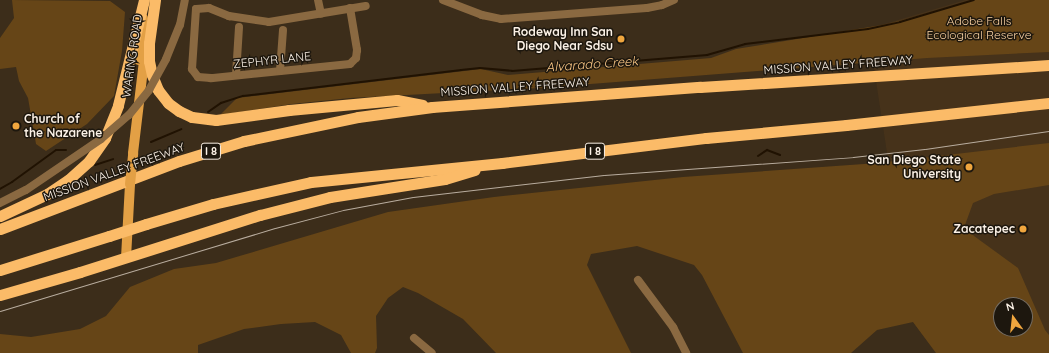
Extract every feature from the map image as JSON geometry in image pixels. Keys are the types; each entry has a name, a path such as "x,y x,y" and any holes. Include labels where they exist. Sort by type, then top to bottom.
{"highway":[{"path":"0,216 47,194 68,180 89,161 105,138 118,105 144,0"},
{"path":"154,0 149,55 152,75 158,90 168,103 192,117 216,120 289,110 397,100 432,107"},
{"name":"MISSION VALLEY FREEWAY","path":"0,229 179,161 244,141 304,127 432,107 700,87 1049,65"},
{"name":"I 8","path":"0,270 213,204 311,182 502,162 706,138 846,126 1049,102"},
{"path":"0,295 126,258 260,215 330,197 445,179 502,162"}],"main road":[{"name":"WARING ROAD","path":"137,116 136,87 144,0"},
{"name":"WARING ROAD","path":"126,258 129,202 137,116 154,0"}],"street":[{"path":"0,203 26,190 101,139 129,115 149,90 166,59 180,25 185,0"},
{"path":"318,0 321,14 366,6"},
{"path":"444,0 482,15 501,19 647,8 662,5 674,0"},
{"name":"ZEPHYR LANE","path":"321,14 270,22 230,16 209,8 196,9 192,69 198,77 211,78 350,64 356,58 357,50 350,8"},
{"path":"236,75 239,27"},
{"path":"280,71 283,30"},
{"path":"638,280 674,328 686,353"},
{"path":"414,338 432,353"}],"shaded area":[{"name":"San Diego State University","path":"965,0 1049,0 1049,353 936,353 913,322 868,29"}],"green space":[{"path":"12,0 110,1 125,12 122,51 114,96 87,124 46,151 36,144 28,98 19,81 16,67 0,69 0,38 14,18"},
{"name":"Adobe Falls Ecological Reserve","path":"975,0 1049,0 1049,52 927,58 539,88 350,98 292,104 220,115 237,98 481,69 508,75 711,58 736,49 888,24"},
{"path":"1049,143 1049,185 994,194 973,203 965,225 974,236 1018,268 1031,297 993,297 993,337 1033,337 1033,302 1045,330 1049,335 1049,353 936,353 913,322 877,330 851,353 743,353 702,275 694,265 637,246 591,254 587,265 631,353 496,353 463,319 418,293 403,287 388,298 376,316 377,348 375,353 351,353 341,335 315,322 281,324 244,329 198,345 198,353 0,353 0,334 31,337 80,329 106,316 130,287 174,269 216,263 388,212 494,197 683,177 878,163"}],"waterway":[{"name":"Alvarado Creek","path":"208,112 221,103 243,96 461,70 480,68 512,71 707,55 745,44 868,29 900,22 974,0"},
{"name":"Alvarado Creek","path":"151,142 181,129"},
{"name":"Alvarado Creek","path":"0,189 56,150 66,150"},
{"path":"758,156 767,150 780,155"},
{"name":"Alvarado Creek","path":"95,165 113,159"}],"tram line":[{"path":"0,311 275,228 343,210 413,197 604,175 853,157 925,149 1049,131"}],"place":[{"name":"Rodeway Inn San Diego Near Sdsu","path":"621,39"},
{"name":"Church of the Nazarene","path":"16,126"},
{"name":"San Diego State University","path":"969,167"},
{"name":"Zacatepec","path":"1023,229"}]}
